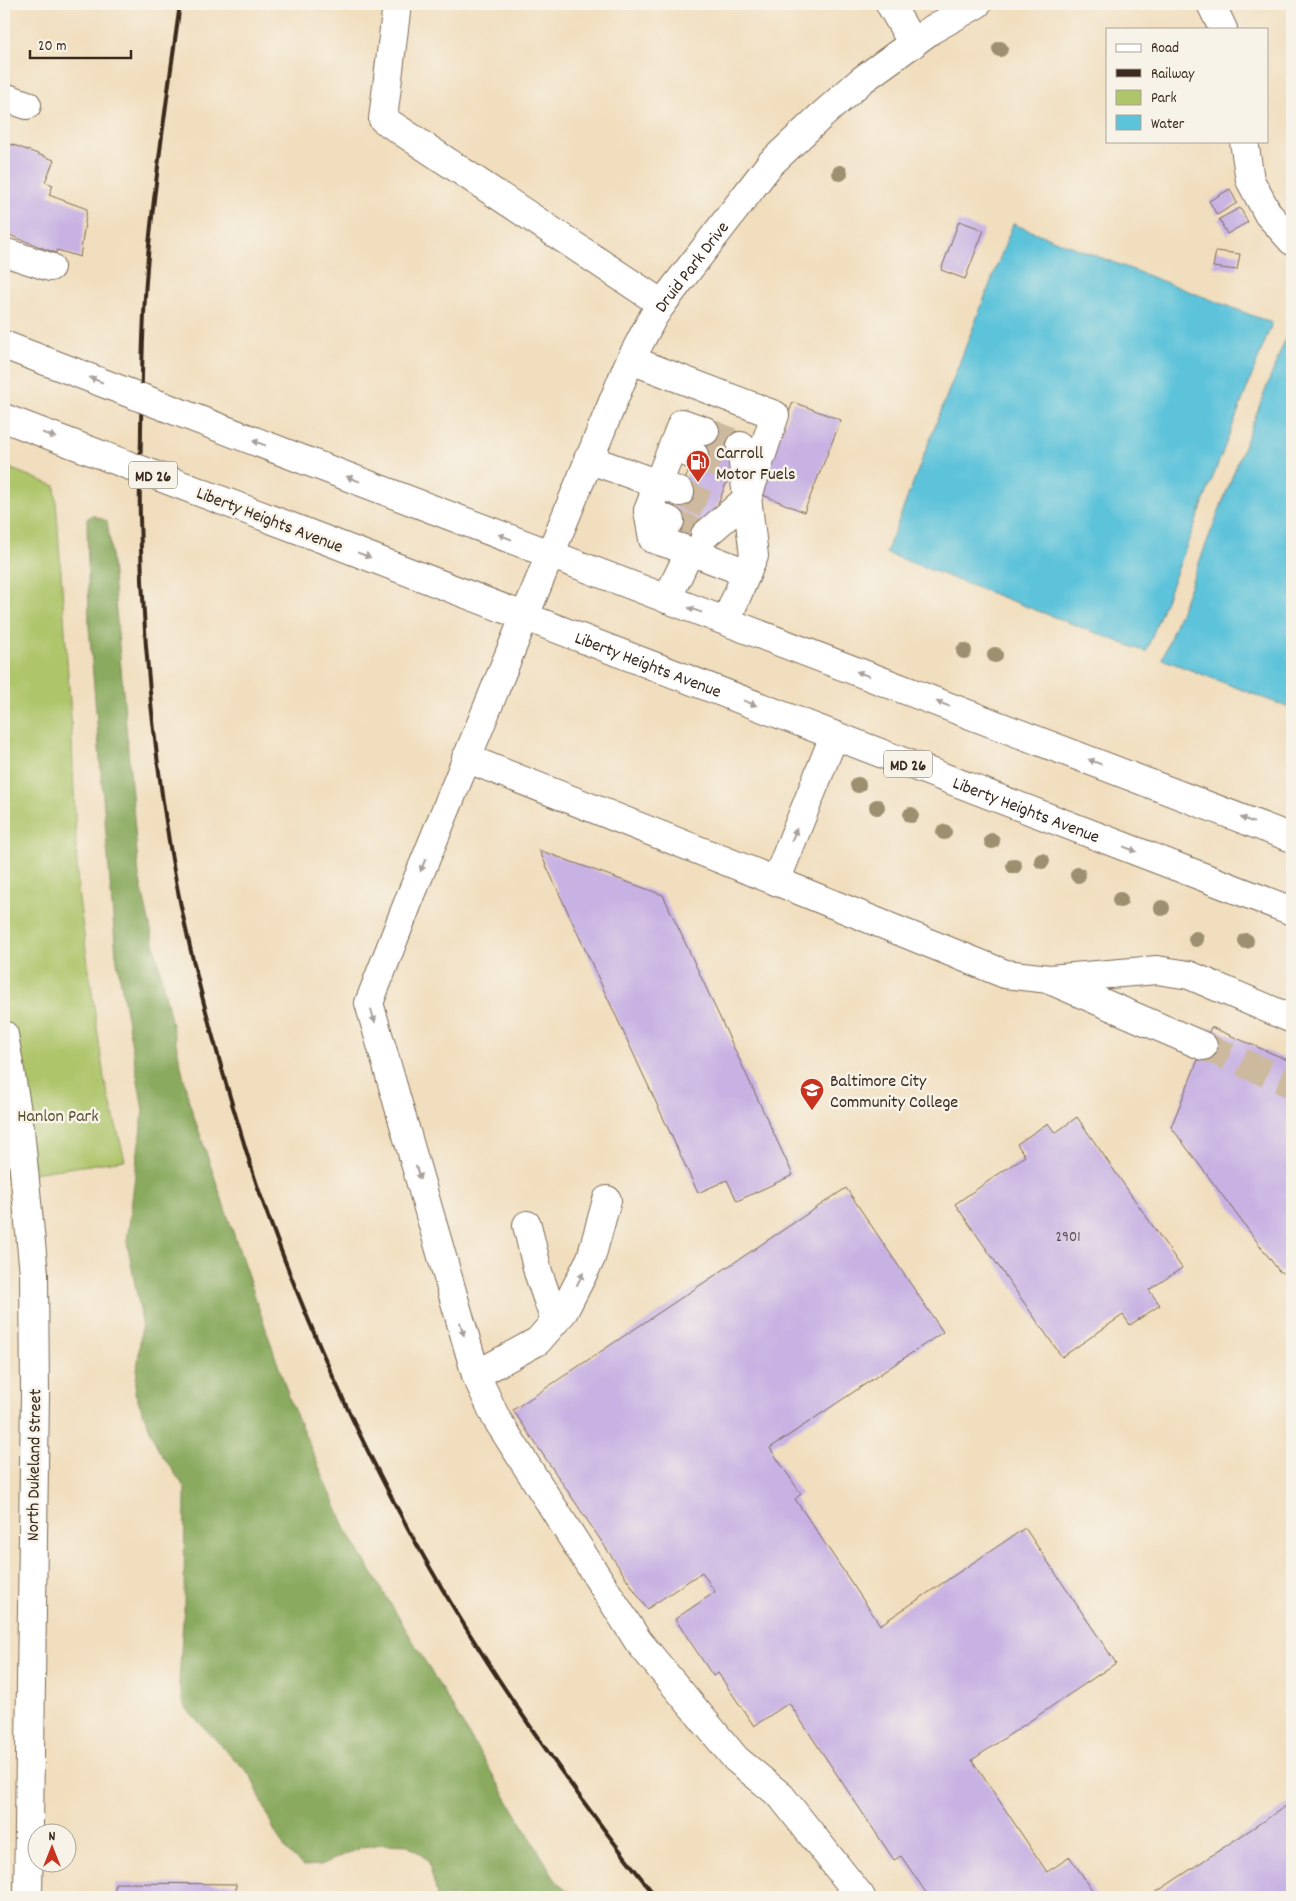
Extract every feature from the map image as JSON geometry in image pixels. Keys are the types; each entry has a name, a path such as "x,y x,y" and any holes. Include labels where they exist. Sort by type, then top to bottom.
{"main road":[{"path":"396,4 383,119 662,304"},
{"path":"890,4 913,44"},
{"name":"Druid Park Drive","path":"862,1897 781,1796 736,1759 638,1641 496,1418 476,1375 369,1003 588,458 631,360 653,317 770,164 862,80 931,30 977,4"},
{"path":"1211,4 1223,28"},
{"path":"1244,142 1250,180 1268,214 1292,241"},
{"path":"4,252 50,268"},
{"path":"4,345 1292,838"},
{"path":"631,360 775,415 747,499 698,543 667,599"},
{"name":"Liberty Heights Avenue","path":"4,418 1292,911"},
{"path":"691,445 669,488 653,539 698,543 746,573"},
{"path":"588,458 669,488"},
{"path":"726,621 754,556 747,499 736,458"},
{"path":"716,509 747,499"},
{"path":"776,881 834,736"},
{"path":"466,758 1006,974 1048,979 1157,970 1189,975 1292,1019"},
{"path":"1048,979 1204,1046"},
{"name":"North Dukeland Street","path":"4,1035 20,1129 34,1274 28,1897"},
{"path":"476,1375 538,1341 564,1311 591,1258 607,1200"},
{"path":"527,1225 538,1272 555,1321"}],"green space":[{"name":"Hanlon Park","path":"4,466 55,486 71,717 78,892 104,1078 125,1160 4,1177"},
{"path":"92,515 107,521 139,876 189,1102 291,1403 347,1531 557,1882 576,1897 436,1897 437,1894 428,1860 408,1845 382,1844 362,1847 321,1865 303,1866 286,1850 274,1830 251,1776 185,1708 179,1684 184,1605 185,1488 158,1449 135,1393 142,1321 127,1242 143,1110 116,955 89,626 87,519"}],"water":[{"path":"1013,224 1272,323 1146,652 886,553"},
{"path":"1289,329 1292,330 1292,709 1162,659"}],"building":[{"path":"11,144 54,160 45,182 53,185 49,195 87,209 80,257 57,250 56,253 4,233 4,178 8,168 4,167 4,164"},
{"path":"1230,189 1237,203 1217,215 1209,201"},
{"path":"1240,208 1248,222 1227,234 1219,219"},
{"path":"959,221 984,230 965,279 941,270"},
{"path":"1216,251 1240,254 1237,270 1213,267"},
{"path":"793,402 841,420 804,512 758,493"},
{"path":"708,421 745,435 701,548 664,534"},
{"path":"539,850 663,895 793,1175 737,1201 727,1180 698,1193"},
{"path":"1211,1027 1292,1062 1292,1277 1279,1271 1171,1127"},
{"path":"1077,1117 1182,1268 1149,1290 1160,1305 1130,1325 1123,1315 1062,1357 955,1204 1025,1156 1017,1144 1048,1123 1055,1133"},
{"path":"846,1188 943,1332 770,1448 801,1494 795,1499 880,1625 1025,1528 1116,1663 972,1760 1047,1872 1070,1857 1097,1897 929,1897 901,1856 894,1860 789,1703 754,1726 718,1673 713,1676 675,1619 715,1592 702,1572 647,1609 513,1410"},
{"path":"1292,1802 1292,1897 1149,1897"},
{"path":"115,1883 236,1884 236,1897 115,1897"}],"tunnel":[{"path":"705,431 741,446"},
{"path":"694,455 732,469"},
{"path":"680,492 716,509"},
{"path":"670,521 705,535"},
{"path":"1203,1046 1292,1084"}],"railway":[{"path":"180,4 159,154 147,268 142,358 141,558 149,680 163,801 181,908 205,1008 260,1194 317,1340 366,1448 413,1537 476,1644 581,1799 656,1897"}],"place":[{"name":"Carroll Motor Fuels","path":"698,483"},
{"name":"Baltimore City Community College","path":"812,1111"}]}
